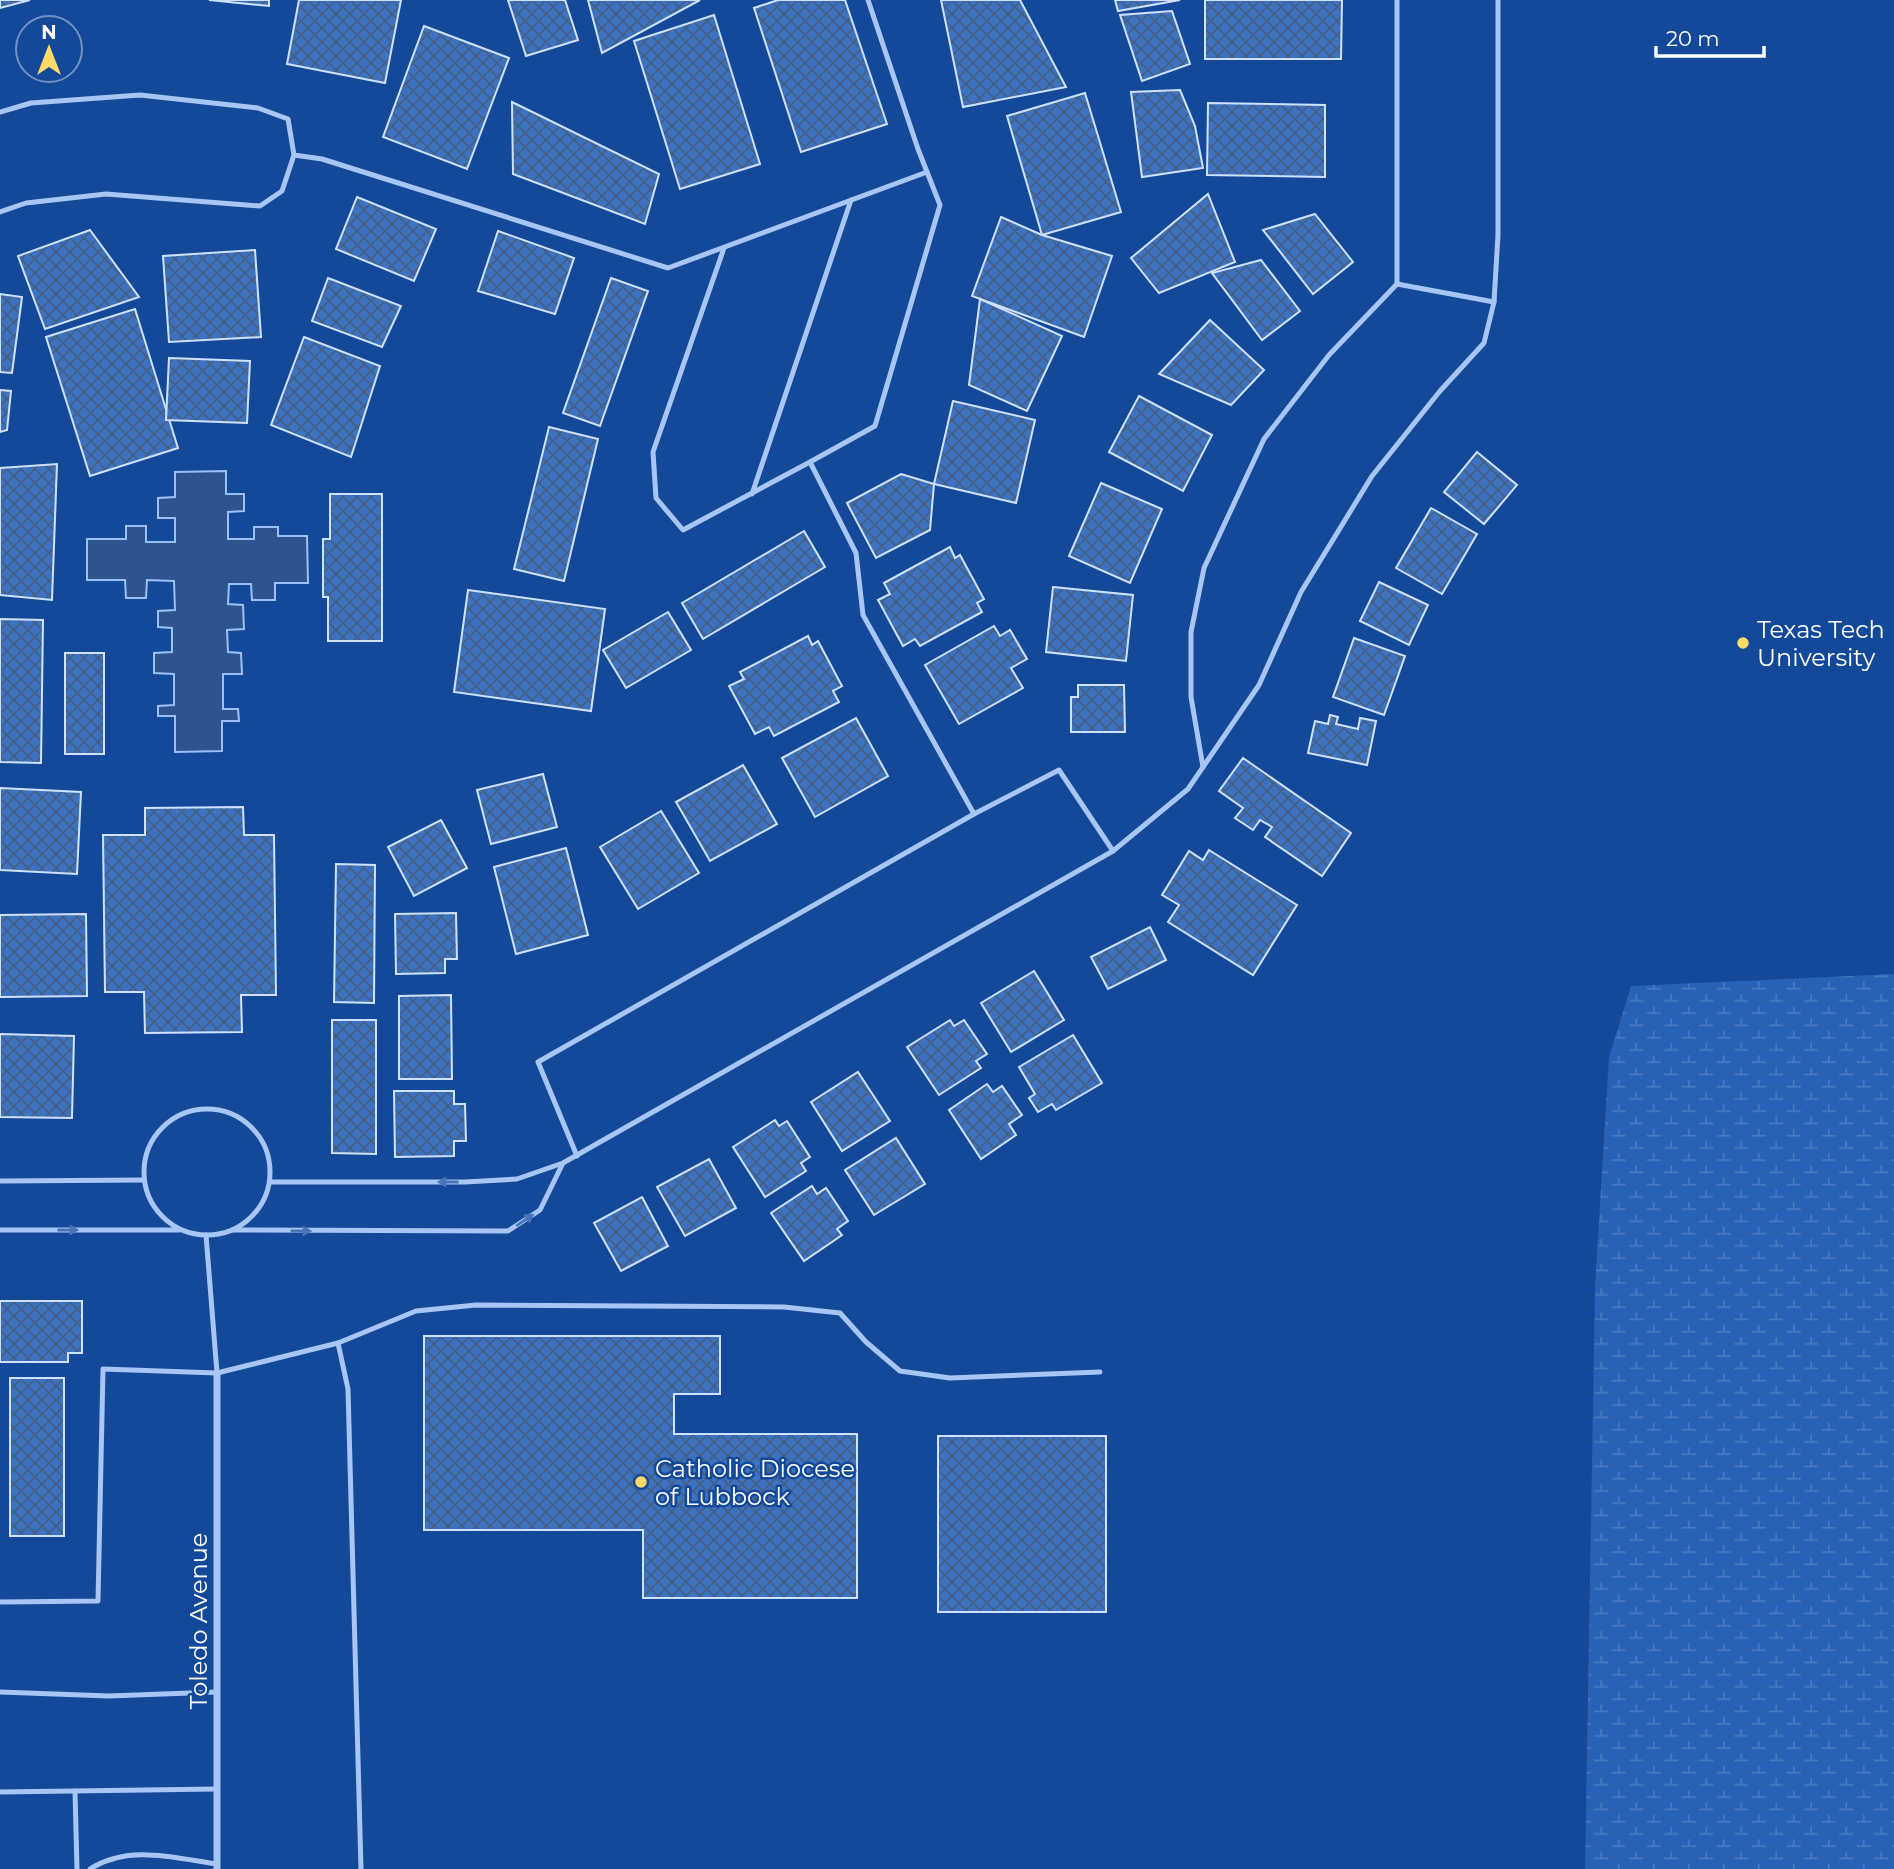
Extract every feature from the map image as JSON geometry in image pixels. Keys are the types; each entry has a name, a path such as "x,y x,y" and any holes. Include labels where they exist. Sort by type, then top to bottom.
{"street":[{"name":"Toledo Avenue","path":"217,1373 217,1866"}],"lane":[{"path":"724,248 653,452 656,498 683,530 875,426 940,205 868,0"},
{"path":"1203,766 1191,697 1191,632 1204,568 1264,439 1329,355 1397,284 1397,0"},
{"path":"270,1182 465,1182 517,1179 563,1163 1113,851 1188,789 1259,685 1301,593 1372,476 1440,391 1484,342 1494,302 1498,235 1498,0"},
{"path":"0,112 31,103 140,95 258,108 288,119 294,155 282,191 260,206 106,194 26,203 0,212"},
{"path":"294,155 322,159 668,268 927,172"},
{"path":"752,494 851,200"},
{"path":"1397,284 1494,302"},
{"path":"810,462 856,553 863,615 974,814"},
{"path":"577,1156 538,1062 974,814 1059,770 1113,851"},
{"path":"232,1230 251,1219 263,1202 270,1182 270,1161 263,1141 250,1124 231,1113 211,1109 190,1111 170,1119 155,1134 146,1153 144,1180 147,1194 157,1212 172,1226 191,1234 206,1235 232,1230 508,1231 540,1210 563,1163"},
{"path":"0,1181 144,1180"},
{"path":"0,1230 181,1230"},
{"path":"206,1235 217,1373"},
{"path":"0,1602 98,1601 103,1369 217,1373 338,1343 416,1311 476,1305 784,1307 840,1313 866,1342 900,1371 950,1378 1100,1372"},
{"path":"338,1343 348,1389 361,1869"},
{"path":"0,1692 109,1696 217,1692"},
{"path":"0,1792 217,1789"},
{"path":"75,1791 77,1869"},
{"path":"90,1869 100,1862 133,1853 217,1866"}],"green space":[{"path":"1894,974 1894,1869 1585,1869 1595,1287 1609,1057 1631,986"}],"shaded area":[{"path":"226,471 226,494 244,494 244,511 228,512 228,539 254,539 254,527 278,527 278,536 307,536 308,583 275,583 275,600 252,600 251,584 229,584 228,604 243,605 244,629 227,630 228,652 241,653 242,674 223,674 223,709 238,709 239,721 222,721 222,751 175,752 175,716 158,716 158,706 174,705 174,674 154,673 154,653 172,652 172,628 158,627 158,611 175,610 174,581 147,580 146,598 126,598 125,580 87,580 87,539 126,539 126,526 146,526 146,542 175,542 175,518 158,518 158,498 175,497 175,472"}],"building":[{"path":"0,0 30,0 0,8"},
{"path":"209,0 269,0 269,6"},
{"path":"299,0 401,0 385,83 287,64"},
{"path":"508,0 565,0 578,40 526,56"},
{"path":"588,0 700,0 602,53"},
{"path":"778,0 845,0 887,124 801,152 754,8"},
{"path":"941,0 1020,0 1066,87 963,107"},
{"path":"1115,0 1180,0 1118,11"},
{"path":"1205,0 1342,0 1341,59 1205,59"},
{"path":"1172,11 1190,64 1142,81 1120,15"},
{"path":"714,15 760,164 680,189 634,41"},
{"path":"424,26 509,58 467,169 383,137"},
{"path":"1180,90 1195,126 1203,168 1142,177 1131,92"},
{"path":"1085,93 1121,212 1042,235 1007,116"},
{"path":"512,102 659,174 645,224 513,174"},
{"path":"1208,103 1325,105 1325,177 1207,175"},
{"path":"1208,194 1235,262 1159,293 1131,258"},
{"path":"357,197 436,229 414,281 336,249"},
{"path":"1315,214 1353,262 1313,294 1263,230"},
{"path":"1001,217 1042,235 1112,256 1084,337 972,296"},
{"path":"90,230 139,297 45,329 18,256"},
{"path":"498,231 574,258 555,314 478,291"},
{"path":"255,250 261,337 169,342 163,256"},
{"path":"1261,260 1300,311 1262,340 1212,273"},
{"path":"328,278 401,306 382,347 312,321"},
{"path":"611,278 648,291 600,426 563,413"},
{"path":"0,294 22,297 12,373 0,372"},
{"path":"980,299 1062,336 1027,411 969,385"},
{"path":"135,309 178,448 90,476 46,337"},
{"path":"1210,320 1264,370 1231,405 1159,374"},
{"path":"304,337 380,366 351,457 271,425"},
{"path":"169,358 250,361 247,423 166,420"},
{"path":"0,390 11,391 7,430 0,432"},
{"path":"1139,396 1212,435 1183,491 1109,452"},
{"path":"953,401 1035,420 1016,503 934,484"},
{"path":"549,427 598,439 564,581 514,569"},
{"path":"1477,452 1517,485 1484,524 1444,492"},
{"path":"57,464 52,600 0,595 0,468"},
{"path":"901,474 934,484 930,530 876,558 847,503"},
{"path":"1101,483 1162,509 1130,583 1069,556"},
{"path":"330,494 382,494 382,641 328,641 328,597 323,597 323,539 330,539"},
{"path":"1431,508 1477,534 1442,594 1396,568"},
{"path":"804,531 825,567 703,639 682,603"},
{"path":"950,547 955,558 960,555 984,599 977,603 982,612 920,646 915,639 903,646 878,600 890,594 884,583"},
{"path":"1379,582 1428,605 1409,645 1360,621"},
{"path":"1053,587 1133,595 1126,661 1046,652"},
{"path":"468,590 605,609 591,711 454,692"},
{"path":"668,612 691,650 626,688 603,650"},
{"path":"0,619 43,620 41,763 0,762"},
{"path":"994,626 1000,636 1010,630 1027,659 1011,668 1023,688 959,724 925,665"},
{"path":"808,636 812,645 818,641 842,686 833,691 839,702 774,736 769,727 755,734 729,686 744,679 740,672"},
{"path":"1354,638 1405,656 1384,715 1333,697"},
{"path":"65,653 104,653 104,754 65,754"},
{"path":"1078,685 1124,685 1125,732 1071,732 1071,697 1078,697"},
{"path":"1330,715 1338,717 1336,724 1358,729 1360,718 1376,721 1367,765 1308,753 1315,721 1328,724"},
{"path":"856,718 888,776 815,817 782,758"},
{"path":"1243,758 1351,833 1322,876 1265,837 1272,827 1260,820 1253,830 1235,818 1243,808 1219,791"},
{"path":"743,765 777,824 710,861 676,802"},
{"path":"543,774 557,827 491,844 477,790"},
{"path":"0,788 81,792 77,874 0,870"},
{"path":"243,807 244,835 274,835 276,995 241,995 242,1032 145,1033 144,992 105,992 103,835 145,835 145,808"},
{"path":"661,811 699,873 638,909 600,847"},
{"path":"441,820 467,868 414,896 388,847"},
{"path":"566,848 588,935 516,954 494,867"},
{"path":"1209,850 1297,905 1253,975 1168,922 1179,905 1162,895 1189,851 1203,860"},
{"path":"336,864 375,865 374,1003 334,1002"},
{"path":"456,913 457,959 445,959 445,973 396,974 395,914"},
{"path":"86,914 87,996 0,997 0,915"},
{"path":"1150,927 1166,960 1108,989 1091,957"},
{"path":"1034,971 1064,1020 1011,1052 981,1003"},
{"path":"451,995 452,1079 399,1079 399,996"},
{"path":"332,1020 376,1020 376,1154 332,1153"},
{"path":"950,1020 954,1026 964,1020 987,1054 976,1061 981,1068 939,1095 907,1047"},
{"path":"0,1034 74,1036 72,1118 0,1117"},
{"path":"1073,1035 1102,1083 1056,1110 1052,1104 1038,1112 1029,1098 1035,1094 1019,1067"},
{"path":"858,1072 890,1121 842,1151 811,1102"},
{"path":"987,1084 993,1092 1002,1086 1022,1115 1009,1124 1016,1135 981,1159 949,1110"},
{"path":"394,1091 454,1091 454,1104 465,1104 466,1141 454,1141 454,1156 395,1157"},
{"path":"775,1120 779,1126 787,1121 810,1157 801,1163 806,1171 765,1197 733,1147"},
{"path":"896,1138 925,1184 874,1215 845,1170"},
{"path":"709,1159 736,1208 685,1236 657,1187"},
{"path":"812,1186 817,1194 826,1188 848,1221 837,1229 842,1235 804,1261 771,1213"},
{"path":"642,1197 668,1246 621,1271 594,1223"},
{"path":"0,1301 82,1301 82,1353 68,1353 68,1362 0,1362"},
{"name":"Catholic Diocese of Lubbock","path":"424,1336 720,1336 720,1394 674,1394 674,1434 857,1434 857,1598 643,1598 643,1530 424,1530"},
{"path":"10,1378 64,1378 64,1536 10,1536"},
{"path":"938,1436 1106,1436 1106,1612 938,1612"}],"place":[{"name":"Texas Tech University","path":"1743,643"},
{"name":"Catholic Diocese of Lubbock","path":"641,1482"}]}
